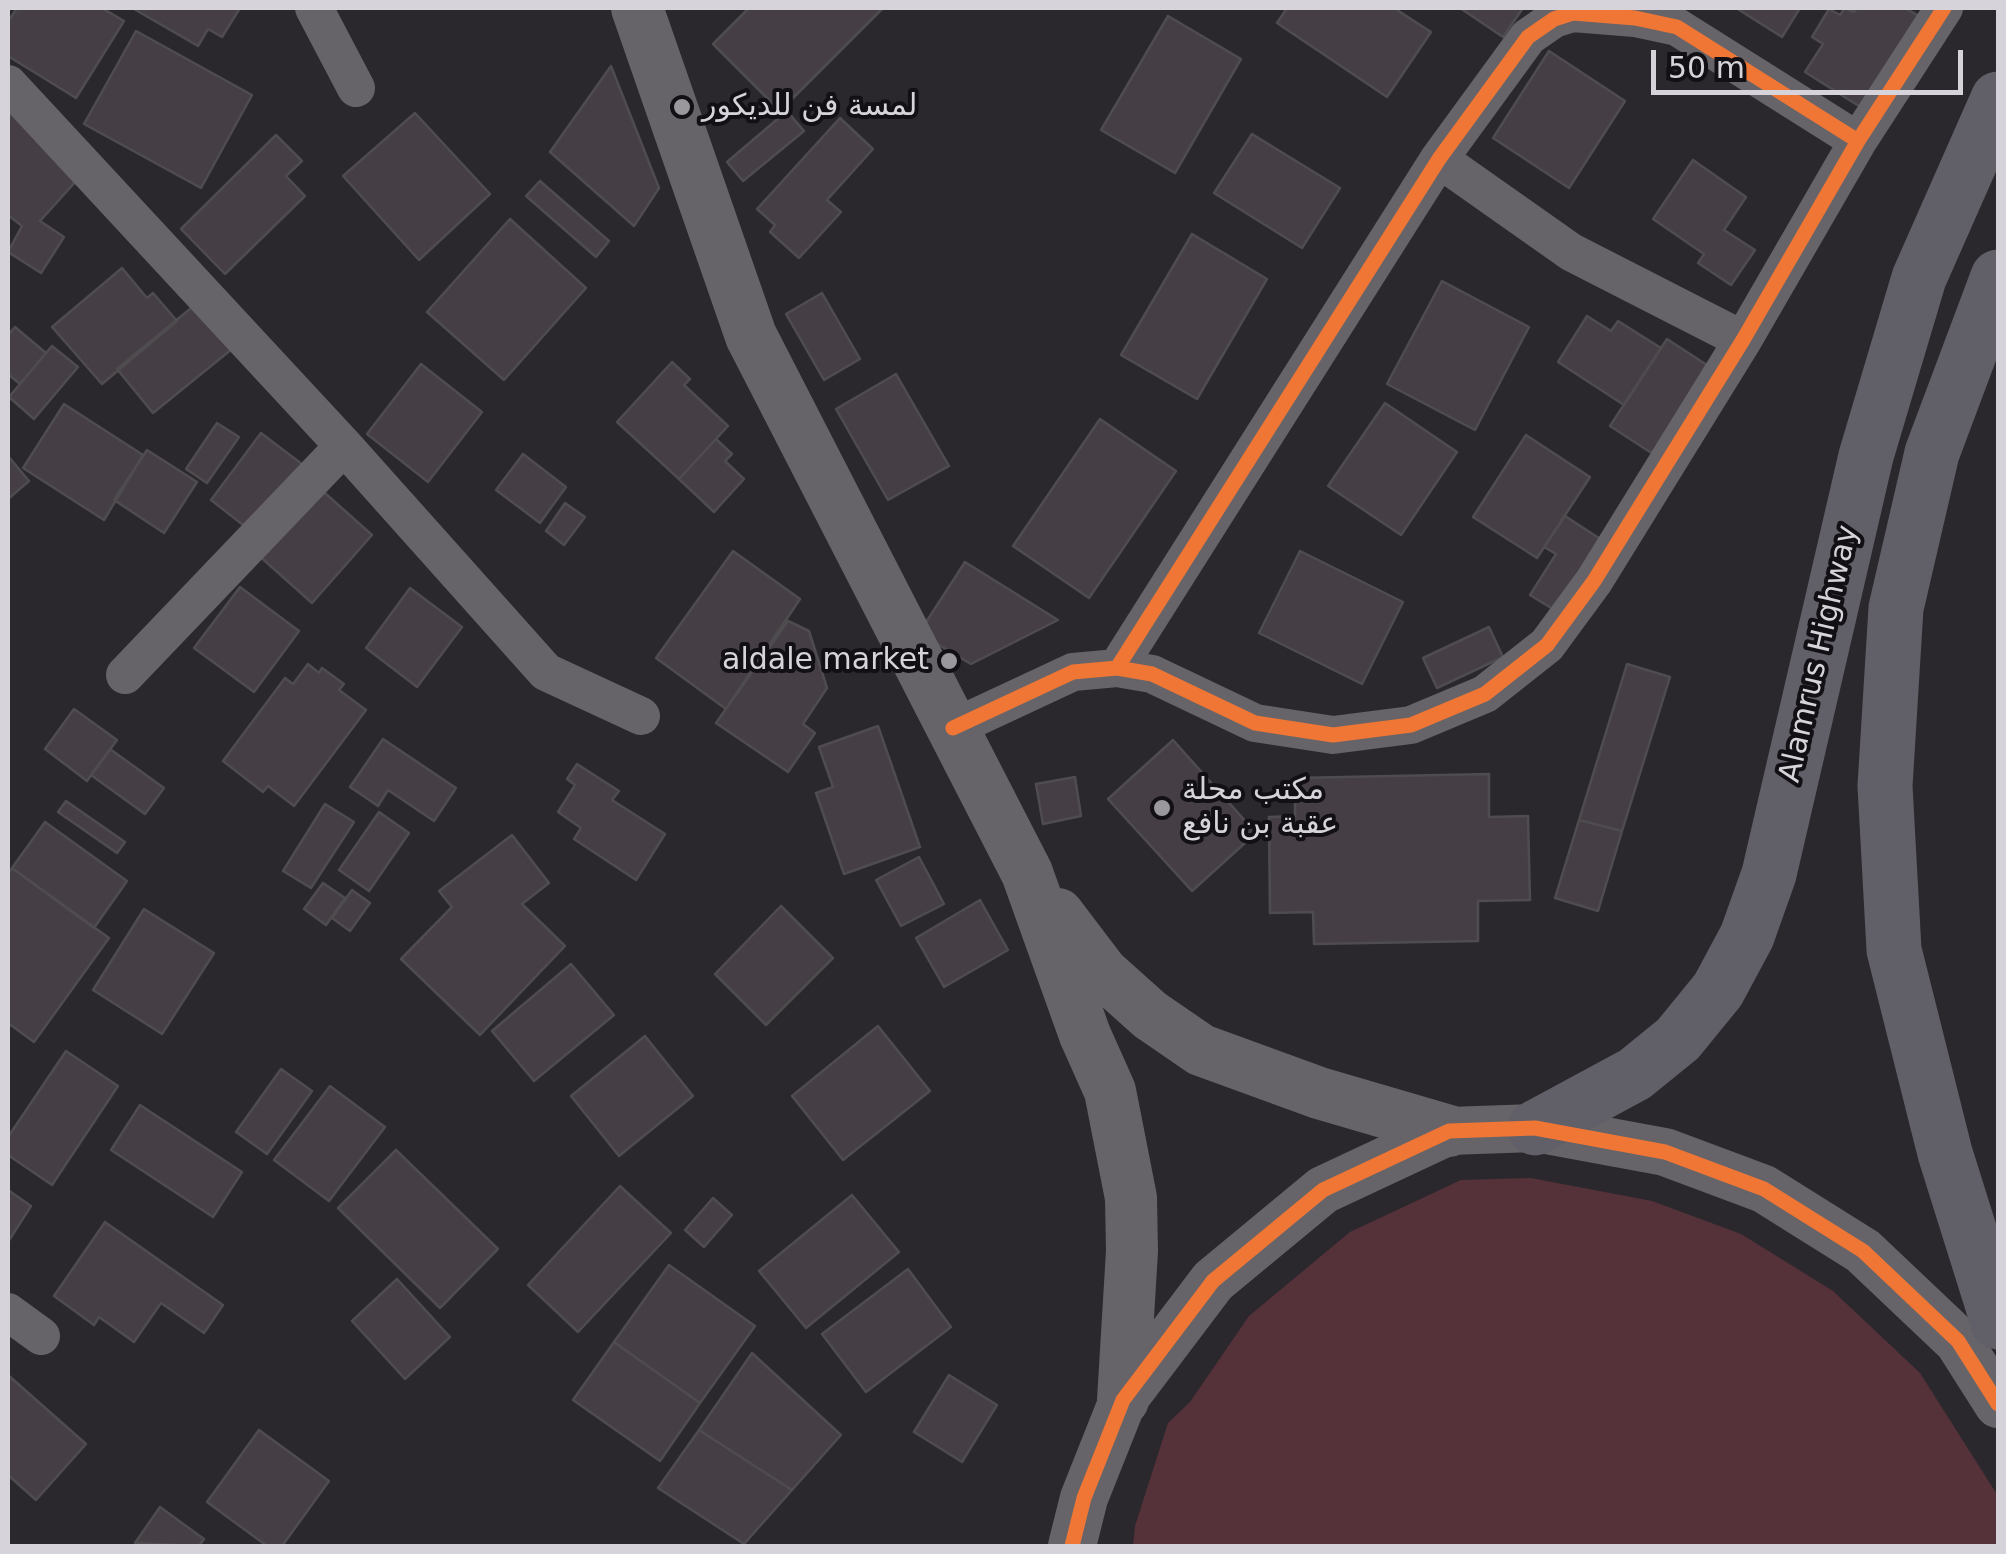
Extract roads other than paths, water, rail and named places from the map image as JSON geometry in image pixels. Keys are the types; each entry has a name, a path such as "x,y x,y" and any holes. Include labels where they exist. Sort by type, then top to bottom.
{"main road":[{"path":"637,8 751,336 1027,873 1085,1035 1110,1091 1123,1150 1132,1251 1124,1400"},
{"name":"Alamrus Highway","path":"1535,1128 1636,1074 1678,1039 1718,990 1747,936 1770,874 1882,403 1919,278 1998,99"},
{"path":"1998,277 1932,452 1901,588 1887,700 1884,786 1894,950 1945,1153 1998,1322"},
{"path":"1027,873 1102,972 1150,1015 1200,1050 1318,1094 1449,1131"}],"street":[{"path":"314,8 356,88"},
{"path":"953,728 1073,672 1117,668 1152,674 1254,723 1333,735 1411,726 1485,694 1547,645 1594,581 1743,340 1858,142 1944,8"},
{"path":"1117,668 1439,159 1528,37 1554,18 1573,14 1636,18 1677,28 1858,142"},
{"path":"8,84 344,446 546,672 641,716"},
{"path":"1439,159 1571,252 1743,340"},
{"path":"126,675 344,446"},
{"path":"1072,1546 1084,1498 1124,1400 1212,1281 1323,1190 1449,1131 1535,1128 1665,1152 1764,1188 1864,1251 1958,1341 1998,1404"},
{"path":"8,1312 41,1336"}],"place":[{"name":"لمسة فن للديكور","path":"682,107"},
{"name":"aldale market","path":"949,661"},
{"name":"مكتب محلة عقبة بن نافع","path":"1162,808"}]}
